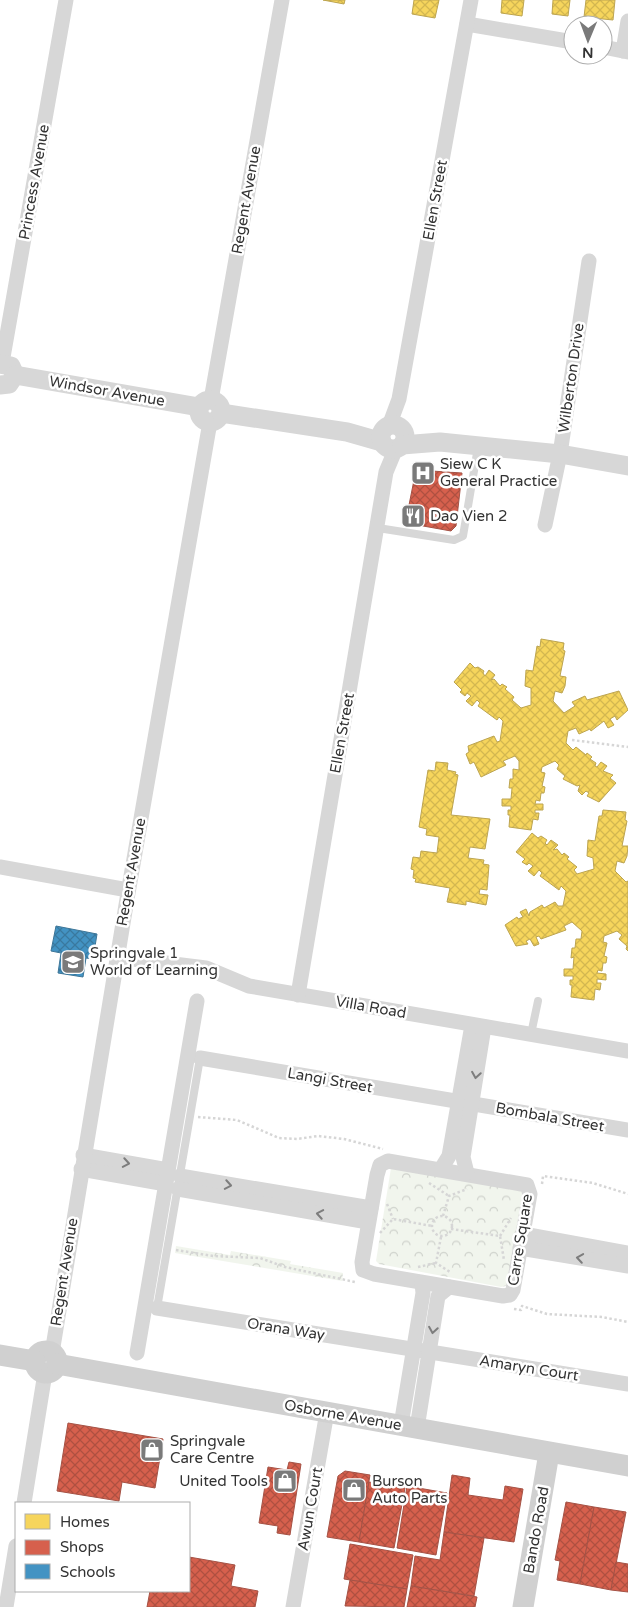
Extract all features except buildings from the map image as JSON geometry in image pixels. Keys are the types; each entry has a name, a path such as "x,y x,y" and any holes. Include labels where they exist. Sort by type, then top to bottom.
{"main road":[{"name":"Osborne Avenue","path":"0,1355 628,1466"},
{"name":"Bando Road","path":"523,1607 549,1452"}],"street":[{"name":"Princess Avenue","path":"4,372 66,0"},
{"name":"Regent Avenue","path":"24,1502 210,410 282,0"},
{"name":"Ellen Street","path":"298,995 386,472 470,0"},
{"path":"613,49 626,51 628,21"},
{"path":"467,24 563,40"},
{"name":"Wilberton Drive","path":"545,525 560,454 588,260"},
{"name":"Windsor Avenue","path":"4,372 210,410 347,432 560,454 628,466"},
{"path":"0,867 128,894"},
{"path":"0,876 128,894"},
{"name":"Villa Road","path":"117,957 206,968 249,986 628,1051"},
{"path":"138,1353 173,1180 197,1002"},
{"path":"440,1169 450,1156 465,1103 478,1026"},
{"name":"Langi Street","path":"200,1058 465,1103"},
{"path":"465,1103 463,1157 468,1173"},
{"name":"Bombala Street","path":"465,1103 628,1130"},
{"name":"Carre Square","path":"393,1161 440,1169 527,1185 530,1194 518,1264 513,1290 507,1296 365,1272 362,1265 365,1238 377,1175 382,1163 393,1161"},
{"path":"82,1162 271,1199 369,1215"},
{"path":"522,1241 628,1253"},
{"path":"522,1241 628,1266"},
{"path":"422,1283 424,1293 422,1352"},
{"path":"409,1427 422,1352 438,1296 449,1287"},
{"name":"Orana Way","path":"157,1308 422,1352"},
{"name":"Amaryn Court","path":"422,1352 628,1384"},
{"name":"Awun Court","path":"293,1607 327,1412"},
{"path":"6,1607 15,1552"}],"lane":[{"path":"378,528 454,540 463,536 478,445"},
{"path":"531,1034 538,1000"},
{"path":"157,1308 167,1249 173,1180 190,1117 200,1058"}],"path":[{"path":"572,740 628,747"},
{"path":"190,1117 237,1120 279,1138 297,1139 318,1136 344,1139 385,1149"},
{"path":"443,1216 449,1196 473,1186 468,1173"},
{"path":"542,1185 543,1176 566,1178 593,1183 628,1194"},
{"path":"443,1216 449,1219 452,1229 447,1235 435,1234 432,1226 434,1219 443,1216"},
{"path":"365,1238 382,1232 393,1219 432,1226"},
{"path":"452,1229 500,1236 503,1259 518,1264"},
{"path":"441,1236 436,1262 453,1275 455,1280 449,1287"},
{"path":"167,1249 213,1256 260,1258 285,1267 356,1282"},
{"path":"512,1308 521,1310 522,1306 547,1314 628,1322"}],"green space":[{"path":"391,1168 524,1188 511,1285 501,1287 379,1264 376,1261"},
{"path":"176,1246 230,1255 231,1251 291,1261 290,1264 343,1273 342,1281 175,1253"}],"place":[{"name":"Siew C K General Practice","path":"423,473"},
{"name":"Dao Vien 2","path":"413,516"},
{"name":"Springvale 1 World of Learning","path":"73,962"},
{"name":"Springvale Care Centre","path":"152,1450"},
{"name":"United Tools","path":"285,1481"},
{"name":"Burson Auto Parts","path":"354,1490"}]}
